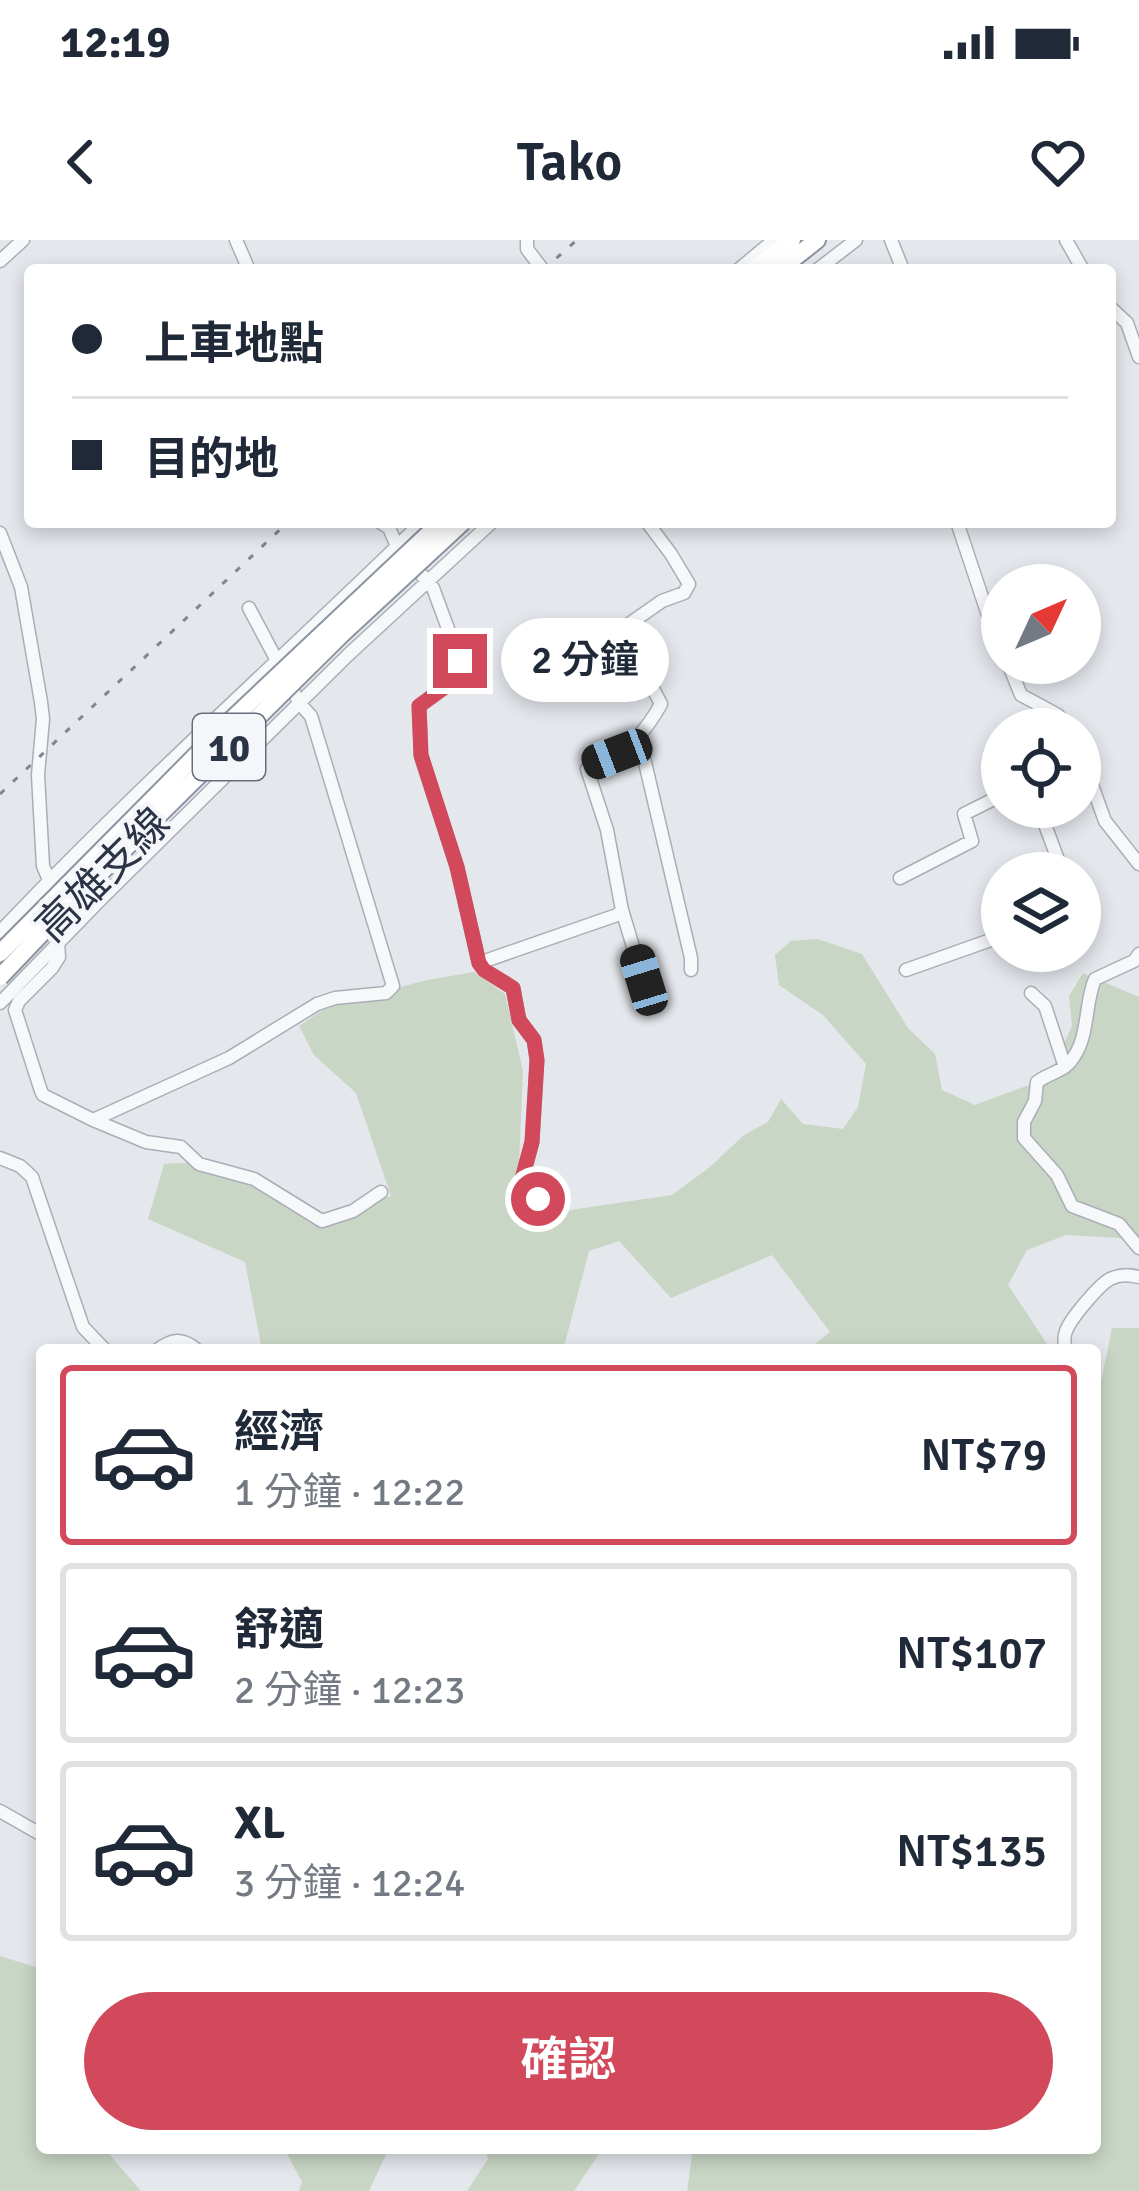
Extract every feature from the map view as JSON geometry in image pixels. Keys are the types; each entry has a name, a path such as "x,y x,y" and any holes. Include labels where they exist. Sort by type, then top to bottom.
{"highway":[{"path":"761,264 791,240"},
{"path":"787,264 817,240"},
{"name":"高雄支線","path":"0,953 230,721 435,528"},
{"name":"高雄支線","path":"0,977 326,651 457,528"}],"street":[{"path":"0,261 23,240"},
{"path":"745,264 774,240"},
{"path":"826,264 856,240"},
{"path":"1116,313 1127,323 1139,357"},
{"path":"389,528 398,546 434,588 460,661 460,676 419,706 421,755 457,867 479,963 513,988 519,1020 534,1040 537,1098 529,1160 519,1190 532,1199 545,1192"},
{"path":"0,932 276,658 416,528"},
{"path":"0,1003 300,704 485,528"},
{"path":"644,980 587,770 634,741 661,704 622,629 684,592 688,584 652,528"},
{"path":"959,528 981,596"},
{"path":"0,533 21,587 43,719 38,775 43,866 49,880 58,957 15,1010 43,1095 146,1142 181,1147 194,1162 254,1179 322,1222 353,1211 381,1192"},
{"path":"93,1120 229,1058 317,1004 390,991 392,980 311,716 249,608"},
{"path":"1017,684 1021,694 1045,708"},
{"path":"634,741 643,754 691,970"},
{"path":"900,878 972,841 964,814 981,806"},
{"path":"1101,808 1105,821 1139,864"},
{"path":"479,963 622,910"},
{"path":"906,970 981,943"},
{"path":"1139,954 1135,961 1095,979 1090,1013 1074,1056 1065,1067 1037,1082 1024,1122 1024,1138 1057,1175 1072,1206 1119,1224 1139,1248"},
{"path":"1030,993 1045,1006 1065,1067"},
{"path":"0,1158 32,1177 83,1327 99,1344"},
{"path":"1064,1344 1069,1326 1100,1287 1114,1277 1139,1277"},
{"path":"0,1811 36,1832"}],"green space":[{"path":"818,939 862,954 908,1028 935,1054 942,1090 975,1105 1048,1078 1072,1026 1069,996 1083,973 1139,997 1139,1239 1066,1235 1027,1250 1008,1285 1047,1344 815,1344 830,1332 772,1255 671,1298 619,1241 589,1251 563,1344 261,1344 245,1262 148,1219 164,1164 228,1170 260,1186 312,1224 391,1196 356,1093 314,1055 299,1026 329,1006 474,972 505,994 523,1071 519,1164 543,1214 672,1195 744,1135 768,1122 781,1099 803,1124 843,1129 858,1107 866,1064 823,1015 779,985 775,955 791,941"},
{"path":"1112,1328 1139,1328 1139,2191 687,2191 692,2154 1101,2154 1101,1382"},
{"path":"0,1956 36,1967 36,2154 109,2154 141,2191 0,2191"},
{"path":"287,2154 386,2154 369,2191 299,2191 302,2182"},
{"path":"487,2154 599,2154 574,2191 467,2191"}],"railway":[{"path":"550,264 577,240"},
{"path":"0,794 282,528"}],"route":[{"path":"460,661 460,676 419,706 421,755 457,867 479,963 513,988 519,1020 534,1040 537,1098 529,1160 519,1190 538,1199"}]}
